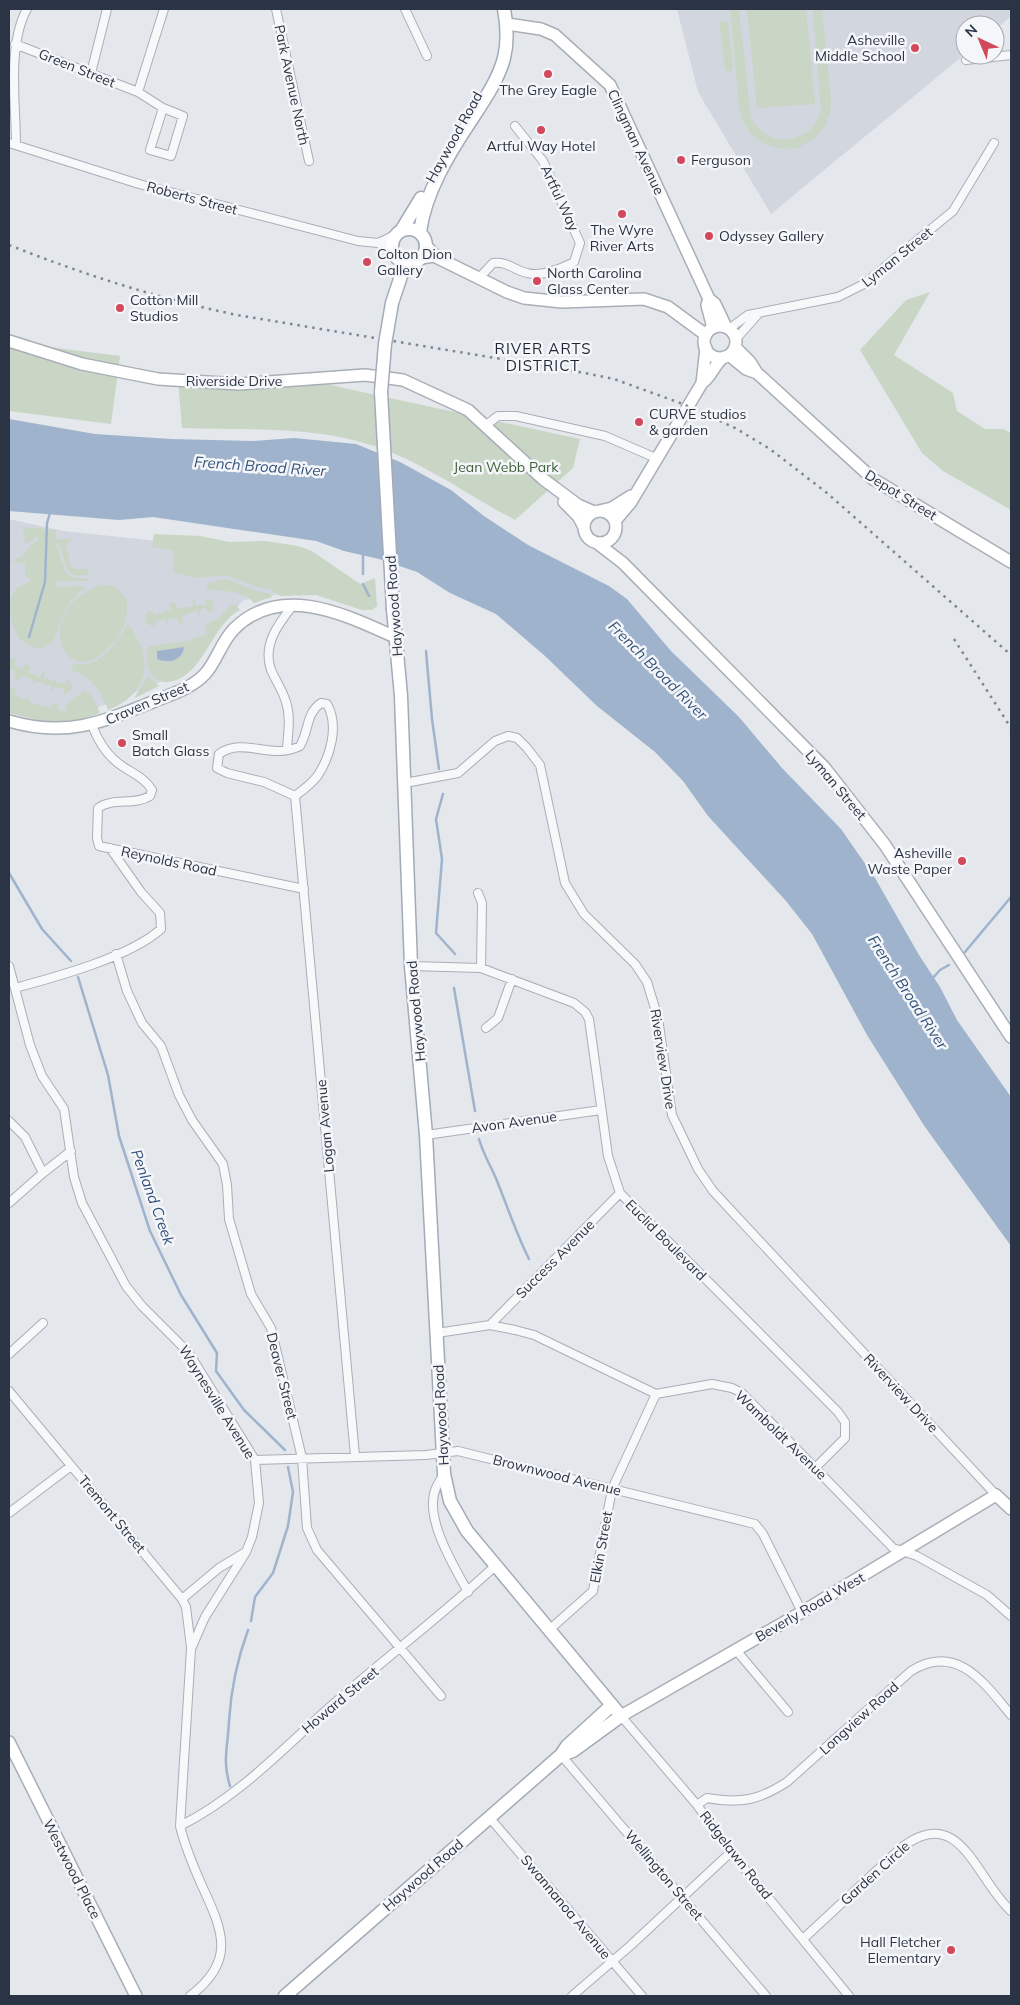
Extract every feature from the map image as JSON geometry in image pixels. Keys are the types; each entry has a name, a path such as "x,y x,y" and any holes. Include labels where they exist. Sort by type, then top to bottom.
{"main road":[{"path":"504,9 507,24"},
{"name":"Haywood Road","path":"399,233 414,212 452,143 499,73 506,49 507,24"},
{"name":"Clingman Avenue","path":"507,24 541,29 555,35 610,85 709,299 715,304 727,328 731,350"},
{"name":"Haywood Road","path":"420,232 422,215 452,143"},
{"path":"427,253 404,266 393,251 393,242 399,233 410,229 420,232 427,253 507,292 537,301 644,299 668,307 710,331 727,328"},
{"name":"Haywood Road","path":"404,266 392,303 385,344 381,392 405,783 412,966 426,1135 444,1474 447,1490 458,1519 621,1716 572,1751 561,1755"},
{"name":"Clingman Avenue","path":"706,348 710,331 707,305 709,299"},
{"name":"Riverside Drive","path":"9,341 82,364 158,379 239,384 357,375 388,377 419,386 468,410 543,480 578,505 596,511"},
{"path":"706,348 713,356 731,350"},
{"path":"638,490 618,505 596,511 586,518 584,526 589,539 597,543 606,542 614,534 615,520 638,490 658,459 702,383 706,348"},
{"path":"702,383 709,379 718,361 731,350"},
{"name":"Depot Street","path":"731,350 746,369 757,373 873,479 1011,562"},
{"name":"Riverside Drive","path":"457,406 521,468 573,510 584,526"},
{"path":"596,511 608,513 615,520"},
{"name":"Lyman Street","path":"614,534 623,563"},
{"name":"Lyman Street","path":"597,543 623,563 824,768 885,845 1011,1037"},
{"name":"Craven Street","path":"9,721 53,730 92,725 195,683 206,673 226,638 243,622 256,614 294,604 317,606 396,638"},
{"name":"Riverview Drive","path":"996,1495 1011,1509"},
{"name":"Beverly Road West","path":"621,1716 802,1612 996,1495"},
{"name":"Haywood Road","path":"285,1996 561,1755 567,1746 612,1705"},
{"name":"Westwood Place","path":"9,1742 136,1996"}],"street":[{"path":"13,144 15,44 22,18 27,9"},
{"path":"91,73 108,9"},
{"path":"138,92 164,9"},
{"name":"Park Avenue North","path":"276,9 309,161"},
{"path":"405,9 427,56"},
{"name":"Green Street","path":"15,44 138,92 163,108 183,116 171,156 150,150 163,108"},
{"name":"Artful Way","path":"479,278 493,262 503,262 527,273 555,271 574,262 580,243 543,161 515,126"},
{"name":"Lyman Street","path":"727,328 748,315 838,297 864,284 953,211 994,143"},
{"name":"Roberts Street","path":"13,144 139,184 358,241 378,243 393,251"},
{"path":"378,243 399,233"},
{"path":"731,350 759,313"},
{"path":"486,425 498,416 516,416 605,436 658,459"},
{"path":"287,748 290,719 287,703 271,670 269,656 274,628 294,604"},
{"path":"321,702 327,704 334,720 334,735 318,774 295,796 264,782 227,773 217,768 219,754 234,746 279,752 287,748 293,749 300,746 308,718 321,702"},
{"path":"92,725 99,743 120,764 148,782 152,790 150,796 143,800 104,804 98,808 97,838 99,846 110,848"},
{"name":"Riverview Drive","path":"405,783 458,773 495,741 508,736 517,738 527,748 540,765 565,883 584,914 634,964 647,982 658,1018 672,1115 698,1169 713,1191 996,1495"},
{"name":"Logan Avenue","path":"295,796 355,1456"},
{"name":"Reynolds Road","path":"110,848 304,889"},
{"name":"Reynolds Road","path":"15,988 62,976 148,941 161,929 160,912 141,892 110,848"},
{"path":"478,893 482,903 481,968"},
{"name":"Deaver Street","path":"116,954 127,990 142,1023 161,1046 179,1095 192,1120 223,1164 227,1185 229,1219 251,1294 270,1328 302,1458 305,1507 311,1540 317,1550 400,1649 442,1696"},
{"name":"Waynesville Avenue","path":"9,966 30,1045 42,1076 64,1109 74,1178 82,1203 126,1286 142,1306 189,1353 255,1460 259,1504 258,1520 246,1552 204,1617 191,1649 180,1826 187,1849 215,1912 222,1932 223,1947 220,1960 210,1978 190,1996"},
{"name":"Euclid Boulevard","path":"412,966 481,968 574,1003 585,1012 589,1019 594,1045 608,1156 620,1194 838,1412 845,1422 845,1438 815,1468"},
{"path":"486,1028 498,1018 512,979"},
{"name":"Avon Avenue","path":"426,1135 601,1110"},
{"path":"9,1121 25,1137 42,1173"},
{"path":"9,1203 42,1173 71,1151"},
{"name":"Success Avenue","path":"490,1325 620,1194"},
{"path":"9,1354 44,1323"},
{"path":"437,1333 490,1325 534,1335 656,1394"},
{"name":"Wamboldt Avenue","path":"656,1394 712,1384 732,1388 742,1393 893,1548 917,1556 987,1595 1011,1616"},
{"name":"Tremont Street","path":"9,1391 182,1599 186,1606 191,1649"},
{"name":"Elkin Street","path":"549,1630 594,1591 612,1488 656,1394"},
{"name":"Brownwood Avenue","path":"255,1460 426,1455 458,1451 755,1524 764,1534 802,1612"},
{"path":"9,1513 71,1466"},
{"path":"444,1474 435,1489 433,1502 437,1527 468,1592"},
{"path":"182,1599 219,1568 246,1552"},
{"name":"Howard Street","path":"180,1826 225,1800 341,1697 468,1592 495,1566"},
{"path":"736,1650 788,1712"},
{"name":"Longview Road","path":"697,1805 707,1798 743,1802 772,1792 787,1782 911,1671 925,1664 946,1661 970,1670 988,1687 1011,1715"},
{"name":"Ridgelawn Road","path":"621,1716 697,1805 731,1852 849,1996"},
{"name":"Wellington Street","path":"561,1755 766,1996"},
{"name":"Swannanoa Avenue","path":"490,1817 642,1996"},
{"name":"Garden Circle","path":"803,1939 902,1848 915,1838 935,1832 944,1834 958,1842 1011,1911"},
{"path":"572,1996 731,1852"}],"shaded area":[{"path":"677,9 1011,9 1011,16 1005,21 1005,15 955,15 955,62 771,214 698,92"},
{"path":"9,519 63,531 242,550 307,590 244,600 213,631 187,671 109,703 78,715 9,708"}],"green space":[{"path":"730,9 739,9 751,118 758,128 768,135 778,139 789,139 799,137 808,131 816,122 821,111 813,9 822,9 831,99 830,113 825,126 815,138 797,148 782,149 762,143 751,134 743,122 739,108"},
{"path":"747,9 806,9 815,104 757,108"},
{"path":"728,21 733,71 725,71 719,22"},
{"path":"930,292 894,355 953,393 957,411 985,429 1003,429 1011,433 1011,510 943,471 922,453 860,350 906,300"},
{"path":"9,342 120,356 111,424 9,411"},
{"name":"Jean Webb Park","path":"178,380 316,382 580,439 573,468 515,520 426,469 371,445 348,439 301,432 182,428"},
{"path":"23,527 56,530 56,540 73,538 66,544 70,562 68,563 75,569 87,569 89,574 80,576 69,571 60,547 56,542 54,543 67,573 78,578 88,578 89,581 56,581 56,587 82,586 86,588 68,605 54,640 43,648 34,647 19,637 11,620 10,610 14,592 18,587 32,580 25,576 25,564 10,560 21,558 31,545 38,540 36,537 27,544 25,543"},
{"path":"154,534 200,536 229,542 265,541 298,546 312,551 361,584 375,578 377,606 372,610 362,610 316,595 280,596 270,589 254,586 226,575 196,578 173,572 174,550 152,547"},
{"path":"226,579 256,591 269,593 272,597 254,603 238,593 207,589 207,583"},
{"path":"102,585 114,586 126,598 125,622 114,642 96,658 81,662 69,657 62,645 60,629 66,612 79,596"},
{"path":"193,599 195,600 195,605 206,605 206,599 210,599 214,603 214,609 209,613 205,608 200,610 200,617 197,611 182,616 184,623 179,624 177,618 168,620 168,626 165,620 155,621 154,627 146,623 145,616 150,610 155,615 171,610 169,604 174,602 177,609 193,606"},
{"path":"231,605 237,606 240,610 221,628 191,671 181,678 169,682 163,682 153,675 147,658 149,646 187,641 207,634 205,625 218,618","holes":["184,647 183,654 170,662 163,662 156,658 157,651"]},
{"path":"128,624 142,649 144,673 140,684 133,694 122,703 108,710 102,696 94,685 85,677 72,670 73,663 83,664 99,659 112,647"},
{"path":"13,658 16,660 14,665 22,669 26,664 30,667 28,672 40,677 43,672 45,673 43,678 53,681 55,676 56,682 66,684 68,679 72,684 71,690 64,695 64,689 55,687 51,693 51,686 36,681 32,686 33,680 22,675 19,680 14,678 16,672 11,669 9,672 9,659"},
{"path":"148,675 159,686 135,698 135,697"},
{"path":"11,687 16,689 14,695 26,700 29,695 29,702 51,708 53,703 58,703 58,710 65,712 67,704 85,690 92,696 100,713 76,720 54,721 33,719 9,713 9,691"}],"water":[{"name":"French Broad River","path":"9,419 95,434 171,439 253,441 294,438 356,444 400,462 451,490 484,516 528,545 609,586 627,599 671,651 739,717 782,768 841,829 875,878 919,955 940,987 957,1020 1011,1097 1011,1246 925,1127 867,1035 812,934 786,901 708,816 683,781 655,752 597,706 545,656 496,614 450,593 417,572 316,541 153,517 119,520 9,511"},
{"path":"184,647 181,655 174,660 157,659 157,651"}],"waterway":[{"name":"Penland Creek","path":"29,637 45,582 47,523 50,513"},
{"path":"363,553 363,574"},
{"path":"363,584 369,596"},
{"path":"426,651 439,769"},
{"path":"443,794 436,819 442,859 436,933 455,954"},
{"name":"Penland Creek","path":"9,873 42,929 71,961"},
{"path":"965,952 1011,897"},
{"path":"931,980 940,970 949,965"},
{"name":"Penland Creek","path":"78,977 108,1075 119,1136 150,1231 181,1295 217,1353 216,1371 244,1410 285,1450"},
{"path":"454,988 475,1111"},
{"path":"479,1139 529,1259"},
{"name":"Penland Creek","path":"251,1621 255,1597 273,1573 288,1526 293,1492 288,1467"},
{"name":"Penland Creek","path":"230,1786 226,1769 226,1753 231,1698 235,1675 248,1630"}],"railway":[{"path":"9,245 122,285 207,308 237,315 585,373 614,379 683,404 735,428 770,449 827,493 1011,655"},
{"path":"954,639 1011,728"}],"place":[{"name":"Asheville Middle School","path":"915,48"},
{"name":"The Grey Eagle","path":"548,74"},
{"name":"Artful Way Hotel","path":"541,130"},
{"name":"Ferguson","path":"681,160"},
{"name":"The Wyre River Arts","path":"622,214"},
{"name":"Odyssey Gallery","path":"709,236"},
{"name":"Colton Dion Gallery","path":"367,262"},
{"name":"North Carolina Glass Center","path":"537,281"},
{"name":"Cotton Mill Studios","path":"120,308"},
{"name":"CURVE studios & garden","path":"639,422"},
{"name":"Small Batch Glass","path":"122,743"},
{"name":"Asheville Waste Paper","path":"962,861"},
{"name":"Hall Fletcher Elementary","path":"951,1950"}],"district":[{"name":"RIVER ARTS DISTRICT","path":"543,356"}]}
